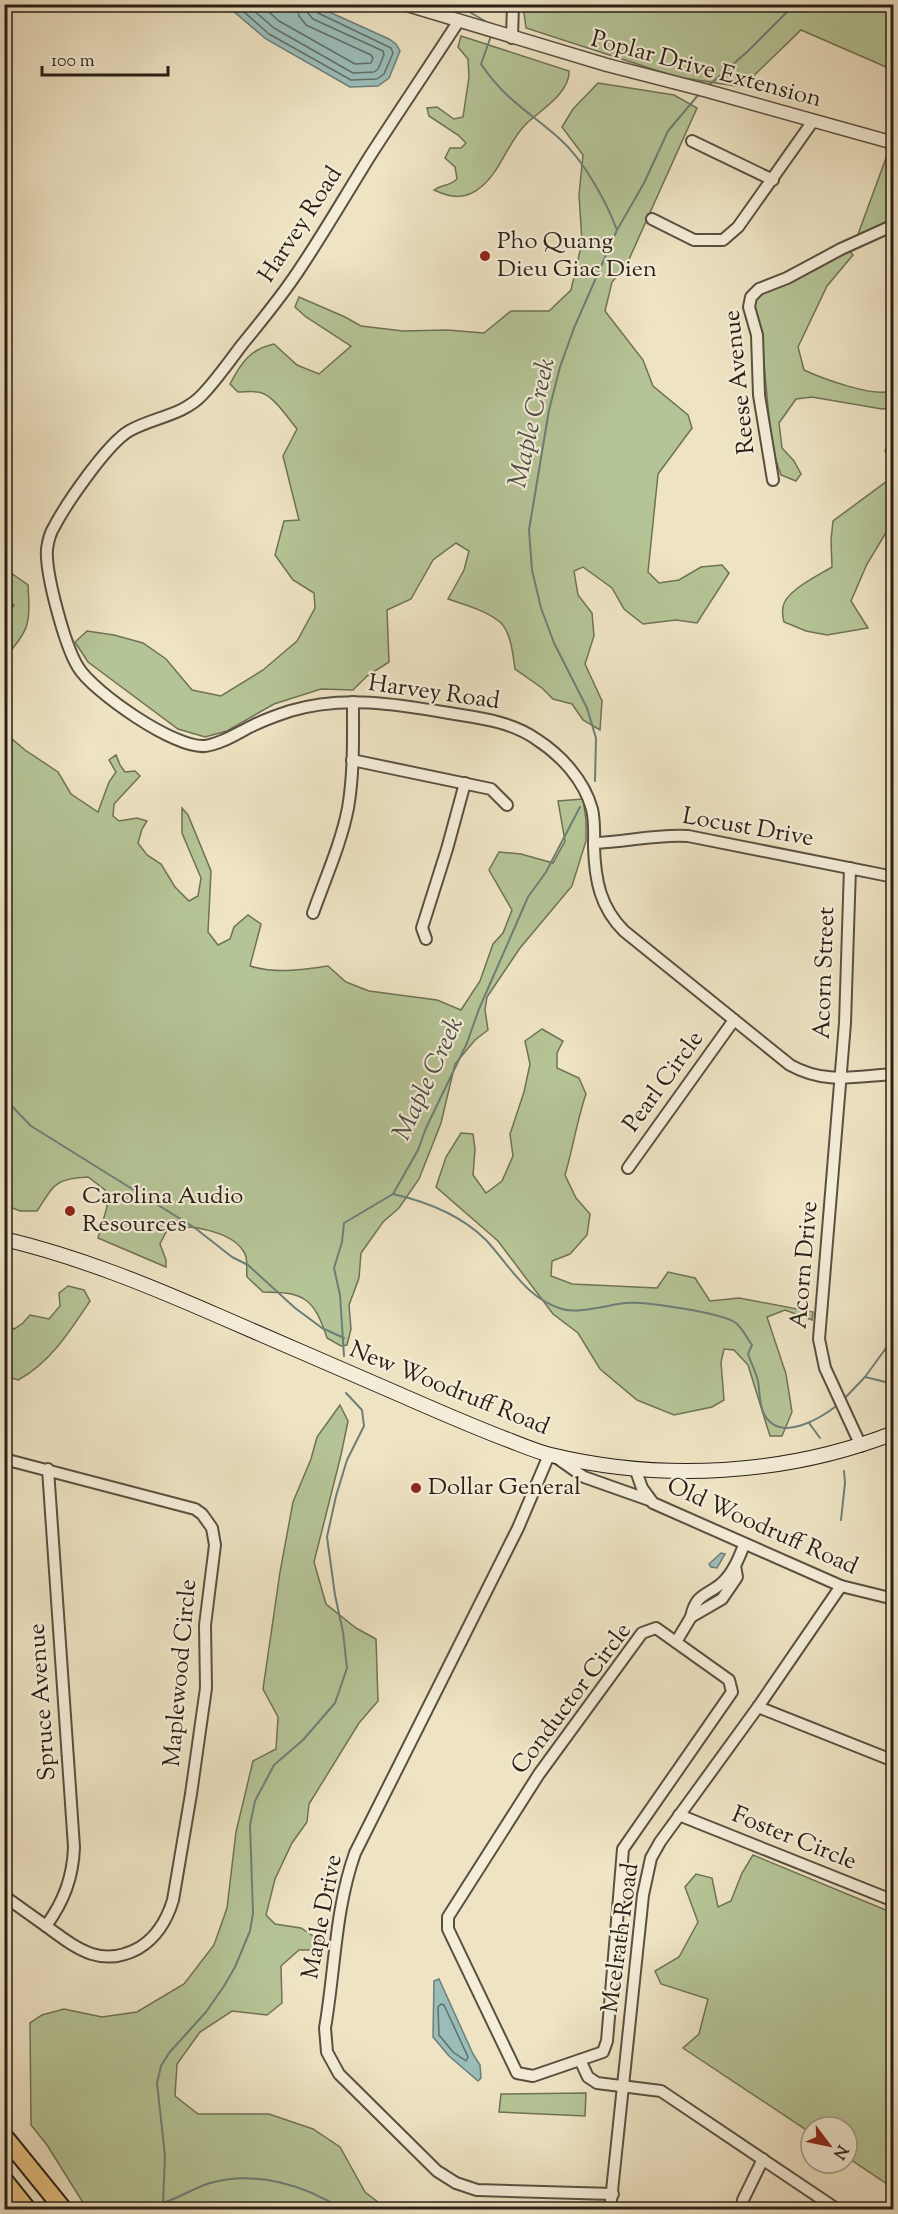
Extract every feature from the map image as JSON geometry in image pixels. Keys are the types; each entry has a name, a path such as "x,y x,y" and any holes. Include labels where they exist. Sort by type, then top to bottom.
{"main road":[{"name":"New Woodruff Road","path":"4,1239 65,1255 151,1287 455,1419 551,1455 635,1468 704,1471 742,1469 780,1464 861,1446 894,1433"},
{"path":"4,2136 64,2210"},
{"path":"4,2180 28,2210"}],"street":[{"name":"Poplar Drive Extension","path":"404,4 512,38 894,143"},
{"path":"512,38 513,4"},
{"name":"Harvey Road","path":"458,22 369,157 303,264 268,314 202,395 191,405 180,412 129,431 114,442 52,530 47,549 48,568 66,642 78,668 86,678 105,694 183,743 206,746 286,712 310,706 353,702 392,703 488,719 520,729 553,751 579,781 592,808 597,885 607,912 616,923 790,1065 801,1071 813,1076 841,1079 894,1074"},
{"path":"652,219 694,240 723,240 738,227 813,121"},
{"path":"692,141 773,180"},
{"name":"Reese Avenue","path":"772,480 759,395 757,335 749,307 752,297 759,289 787,278 841,249 894,225"},
{"path":"313,913 336,850 348,808 353,702"},
{"path":"352,760 491,789 507,805"},
{"path":"426,939 422,928 465,783"},
{"name":"Locust Drive","path":"594,843 626,841 661,835 688,836 894,877"},
{"name":"Acorn Street","path":"841,1079 846,1023 850,868"},
{"name":"Pearl Circle","path":"628,1168 734,1020"},
{"name":"Acorn Drive","path":"841,1079 819,1339 825,1368 861,1446"},
{"path":"551,1455 584,1477 649,1500"},
{"name":"Maple Drive","path":"551,1455 518,1528 355,1853 341,1915 325,2040 327,2052 339,2074 437,2171 456,2183 488,2191 613,2194"},
{"name":"Maplewood Circle","path":"4,1459 48,1468 195,1509 202,1514 212,1528 214,1545 205,1624 204,1699 190,1805 170,1911 159,1930 142,1946 132,1951 111,1957 89,1954 79,1950 4,1896"},
{"name":"Spruce Avenue","path":"46,1926 65,1894 72,1871 74,1853 48,1468"},
{"name":"Old Woodruff Road","path":"635,1468 649,1500 744,1545 841,1586 894,1599"},
{"path":"676,1642 691,1617 692,1608 698,1599 723,1582 735,1566 744,1545"},
{"name":"Mcelrath Road","path":"610,2210 625,2086 634,1972 646,1876 651,1858 841,1586"},
{"name":"Conductor Circle","path":"656,1628 676,1642 729,1680 732,1692 623,1849 607,2041 603,2052 533,2076 518,2073 448,1929 448,1917 539,1774 642,1633 656,1628"},
{"path":"758,1707 894,1761"},
{"name":"Foster Circle","path":"680,1815 894,1901"},
{"path":"580,2060 588,2077 597,2083 661,2091 838,2210"},
{"path":"742,2210 743,2200 763,2159"}],"green space":[{"path":"426,5 463,5 452,12"},
{"path":"523,5 893,5 893,70 801,30 742,87 677,77 526,28"},
{"path":"461,36 569,71 565,87 560,94 520,130 488,180 470,194 458,196 446,195 434,190 457,179 455,167 445,158 450,148 461,148 466,143 429,116 427,108 437,107 454,119 463,117 469,77 468,59 458,47"},
{"path":"598,83 674,95 697,108 626,266 612,282 605,311 643,360 653,386 688,415 692,428 658,474 648,572 659,583 679,580 701,567 722,565 729,573 697,623 676,620 643,624 624,609 612,588 583,567 574,571 578,595 592,613 594,636 585,664 602,701 600,730 583,720 572,704 553,699 542,688 515,669 509,638 501,623 482,611 448,599 464,570 469,551 456,543 433,560 411,599 387,610 389,662 367,676 353,690 321,689 274,704 227,731 205,737 178,729 88,662 75,642 87,631 114,635 143,643 166,659 192,690 221,696 263,670 297,641 315,608 314,593 293,580 275,555 284,521 299,520 283,456 297,429 269,397 258,392 238,392 230,384 234,376 252,353 266,346 274,344 297,365 319,374 351,346 306,317 295,307 299,297 361,326 403,331 447,330 484,333 511,311 549,311 571,290 582,242 579,195 583,155 562,127 573,109"},
{"path":"889,150 893,151 893,219 857,237"},
{"path":"850,251 853,255 827,286 798,347 804,370 862,390 885,392 893,390 893,408 882,409 812,397 796,399 779,423 782,448 794,461 801,474 796,481 781,475 772,449 763,354 755,315 755,299 765,291"},
{"path":"888,442 893,444 893,521 867,564 851,601 868,628 827,635 806,631 784,622 783,607 790,595 803,584 832,567 833,521 891,478 892,464 885,451"},
{"path":"11,573 28,585 29,608 24,632 5,657 5,612 9,613 14,605 5,602 5,574"},
{"path":"5,733 25,750 58,772 71,794 98,812 109,782 116,772 109,760 116,755 125,772 135,771 140,776 114,804 113,816 119,821 137,818 147,821 138,843 147,855 161,864 175,887 189,901 198,896 201,878 182,833 182,808 188,815 211,871 208,932 218,945 230,939 234,927 248,915 261,924 250,966 279,971 328,966 346,982 369,991 437,1000 461,1010 480,981 493,944 503,933 512,910 489,870 499,852 521,854 553,863 565,841 558,801 583,799 586,841 572,886 520,948 487,997 485,1010 488,1030 475,1040 455,1064 441,1123 419,1179 399,1208 383,1222 361,1253 359,1278 349,1305 351,1329 347,1345 341,1346 327,1338 317,1314 306,1300 288,1294 263,1292 247,1277 246,1256 239,1246 221,1235 199,1228 168,1228 160,1244 166,1267 98,1238 107,1207 105,1190 88,1177 68,1179 56,1185 37,1211 20,1211 5,1205"},
{"path":"542,1029 563,1041 557,1053 557,1068 579,1078 586,1094 565,1175 576,1198 590,1214 587,1235 570,1254 552,1261 551,1276 572,1284 657,1288 668,1272 695,1278 710,1301 739,1298 813,1312 812,1320 785,1310 767,1317 786,1374 792,1412 782,1436 770,1436 748,1365 734,1350 724,1349 721,1362 724,1400 712,1407 674,1415 637,1400 600,1369 578,1333 553,1314 498,1241 436,1187 446,1157 461,1133 473,1134 475,1149 473,1175 486,1193 502,1181 513,1156 510,1134 524,1092 530,1064 525,1041"},
{"path":"68,1286 84,1290 90,1301 75,1324 40,1365 18,1380 5,1376 5,1324 14,1329 30,1315 49,1319 60,1306 59,1293"},
{"path":"340,1405 348,1421 314,1562 326,1604 356,1628 376,1639 378,1701 359,1723 309,1804 307,1822 292,1843 275,1879 266,1915 275,1924 301,1928 322,1942 319,1950 299,1950 281,1966 282,2003 267,2015 232,2011 200,2032 177,2064 175,2096 198,2114 269,2114 313,2129 340,2147 365,2192 387,2209 87,2209 47,2145 31,2125 30,2023 42,2015 64,2009 102,2017 137,2012 184,1984 214,1945 227,1908 236,1832 253,1761 276,1749 278,1717 263,1689 293,1502 311,1459 317,1437"},
{"path":"753,1855 893,1913 893,2188 859,2165 859,2115 799,2115 799,2125 683,2048 699,2034 708,1999 661,1984 655,1971 679,1957 698,1922 685,1887 696,1874 712,1878 718,1907 731,1901 742,1873"},
{"path":"586,2093 585,2116 499,2112 501,2094"}],"water":[{"path":"226,5 314,5 389,39 400,51 389,78 378,86 350,87 266,39"},
{"path":"721,1553 725,1554 717,1568 711,1567 709,1564"},
{"path":"439,1979 480,2065 481,2078 478,2081 449,2056 433,2037 434,1981"}],"waterway":[{"path":"456,4 490,24"},
{"name":"Maple Creek","path":"708,86 747,52 795,4"},
{"path":"491,36 481,64 509,97 570,149 601,194 617,230"},
{"name":"Maple Creek","path":"595,781 596,738 587,708 554,643 541,608 532,570 529,530 549,410 560,367 574,328 617,230 644,183 668,131 699,94"},
{"name":"Maple Creek","path":"344,1356 340,1295 334,1268 342,1242 344,1223 393,1194 418,1150 426,1128 467,1043 479,1009 528,897 546,872 580,807"},
{"path":"4,1098 31,1126 195,1228 232,1257 248,1265 295,1308 322,1328 344,1338"},
{"path":"393,1194 431,1205 466,1223 486,1240 528,1289 549,1304 562,1309 593,1309 625,1303 649,1304 716,1315 736,1323 752,1345 748,1354 759,1385 760,1402 764,1414 771,1423 780,1427 801,1426 822,1416 839,1404"},
{"path":"843,1400 865,1377 894,1337"},
{"path":"865,1377 894,1384"},
{"name":"Maple Creek","path":"160,2210 163,2203 165,2156 157,2083 161,2066 169,2053 206,2012 224,1986 235,1967 250,1931 253,1913 250,1825 255,1801 274,1765 303,1740 335,1703 347,1668 327,1537 347,1460 364,1426 362,1410 346,1393"},
{"path":"809,1423 820,1438"},
{"path":"841,1520 844,1471"},
{"path":"163,2203 210,2183 244,2178 262,2179 296,2187 313,2193 343,2210"}],"place":[{"name":"Pho Quang Dieu Giac Dien","path":"485,256"},
{"name":"Carolina Audio Resources","path":"70,1211"},
{"name":"Dollar General","path":"416,1488"}]}
